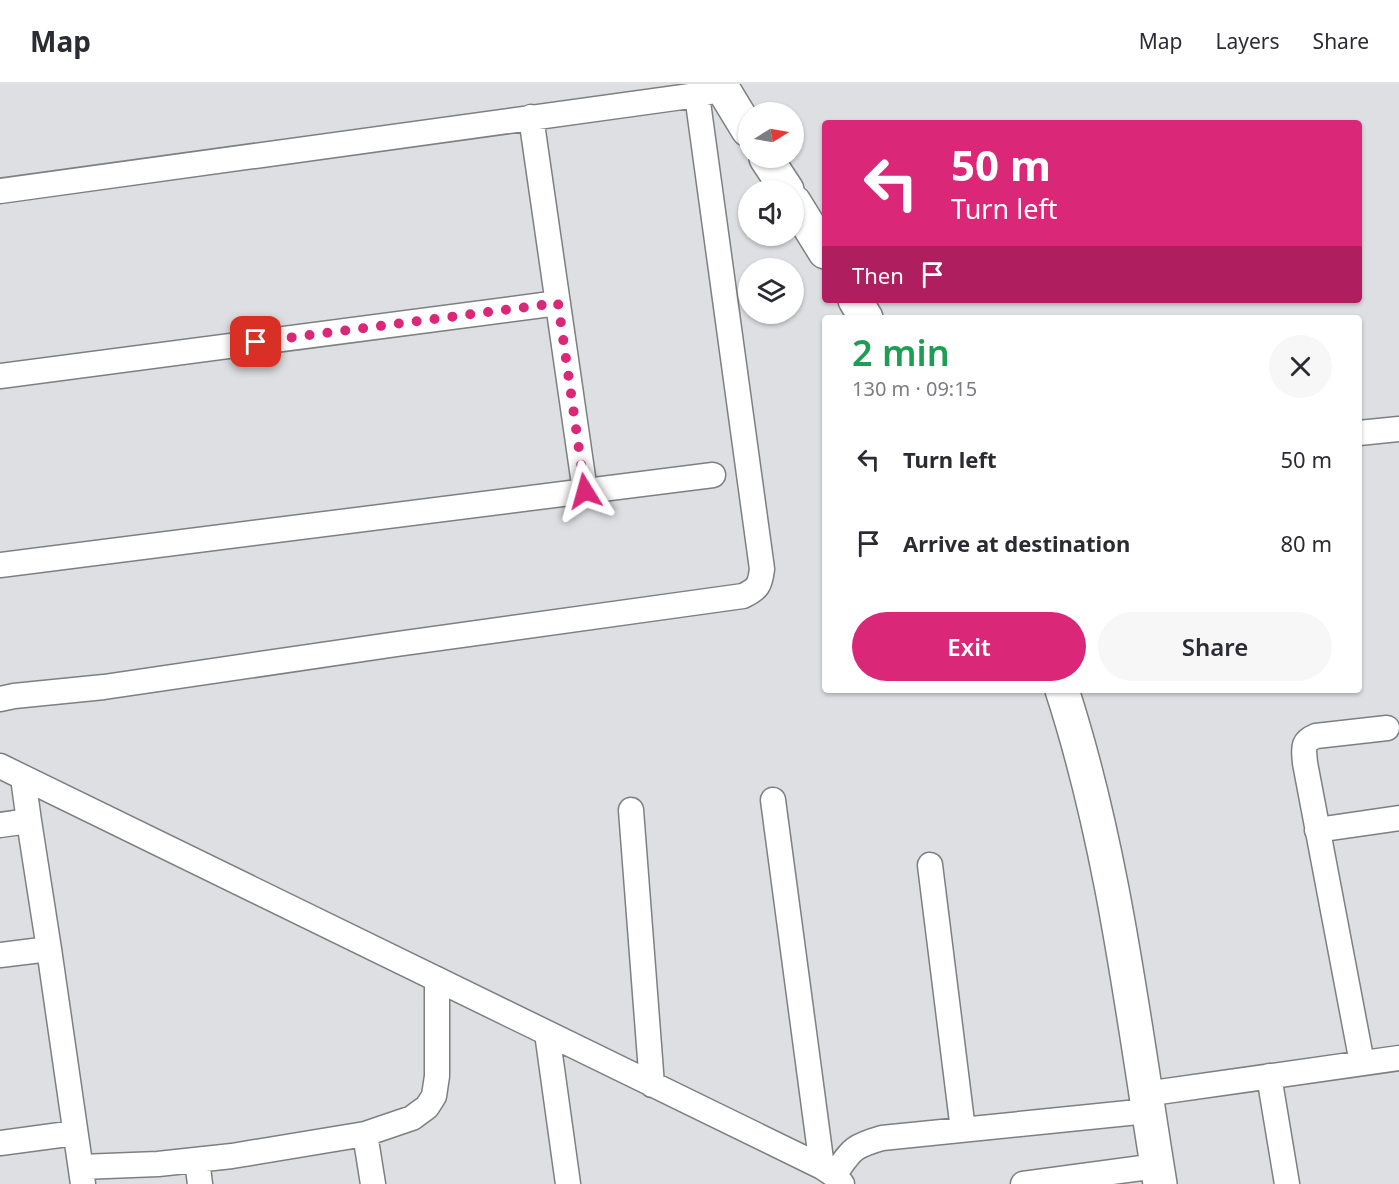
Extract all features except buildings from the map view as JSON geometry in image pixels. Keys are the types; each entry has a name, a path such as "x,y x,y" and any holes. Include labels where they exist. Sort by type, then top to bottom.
{"street":[{"path":"0,191 531,117 716,88"},
{"path":"716,88 738,117"},
{"path":"0,699 104,687 742,596 757,588 762,569 716,88"},
{"path":"531,117 585,491"},
{"path":"804,218 822,247"},
{"path":"0,376 558,303"},
{"path":"1362,433 1399,429"},
{"path":"0,565 713,475"},
{"path":"1023,1184 1159,1175 1117,912 1091,790 1063,693"},
{"path":"1362,1063 1317,830 1304,747 1306,742 1317,736 1387,728"},
{"path":"0,766 832,1175"},
{"path":"23,778 82,1175 231,1156 365,1134 412,1119 428,1107 434,1096 437,1076 437,979"},
{"path":"773,800 832,1175"},
{"path":"631,810 652,1085"},
{"path":"1317,830 1399,818"},
{"path":"0,825 28,821"},
{"path":"930,866 963,1130"},
{"path":"0,955 49,949"},
{"path":"547,1033 568,1184"},
{"path":"832,1175 852,1150 862,1144 882,1138 963,1130 1147,1102 1269,1076 1399,1058"},
{"path":"1269,1076 1287,1184"},
{"path":"0,1143 75,1133"},
{"path":"365,1134 373,1184"},
{"path":"197,1160 200,1184"}],"route":[{"path":"256,342 558,303 585,491"}]}
